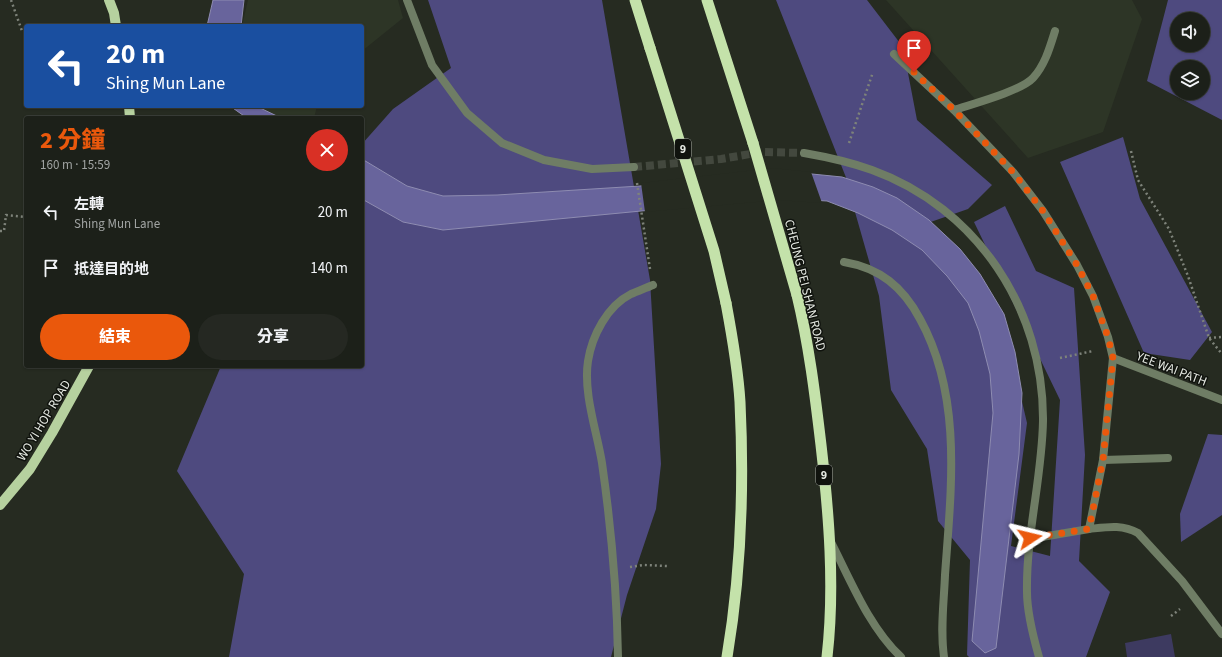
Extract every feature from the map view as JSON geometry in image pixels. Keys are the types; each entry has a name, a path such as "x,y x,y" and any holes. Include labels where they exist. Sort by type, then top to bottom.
{"highway":[{"name":"9","path":"635,0 714,250 726,302 734,351 740,402 740,543 735,610 727,657"},
{"name":"CHEUNG PEI SHAN ROAD","path":"707,0 752,143 797,295 808,342 826,493 829,538 830,591 827,657"}],"main road":[{"path":"109,0 114,13 116,24"},
{"name":"WO YI HOP ROAD","path":"0,505 30,468 52,434 88,368"}],"street":[{"path":"407,0 432,65 467,113 502,143 544,160 592,169 634,168"},
{"path":"954,110 1004,94 1033,79 1047,57 1055,31"},
{"path":"894,54 954,110 1013,172 1043,211 1077,265 1093,296 1108,337 1113,358 1103,460 1089,529"},
{"path":"804,152 859,165 894,179 915,190 953,218 973,237 1004,277 1026,320 1040,367 1042,392 1041,451 1027,567 1027,593 1030,620 1039,657"},
{"path":"844,262 876,271 895,284 904,293 924,325 933,344 940,369 948,410 952,455 942,627 944,657"},
{"path":"618,657 602,463 587,384 588,362 598,331 607,316 619,302 630,295 653,285"},
{"name":"YEE WAI PATH","path":"1113,358 1222,400"},
{"path":"1103,460 1168,458"},
{"path":"1030,538 1116,526 1131,529 1138,533 1182,581 1222,634"},
{"path":"829,538 872,621 901,657"}],"path":[{"path":"11,0 22,30"},
{"path":"849,142 873,72"},
{"path":"1132,151 1138,180 1169,230 1188,276 1209,338 1222,354"},
{"path":"634,168 653,285"},
{"path":"0,231 4,231 6,215 24,217"},
{"path":"1209,338 1222,337"},
{"path":"1060,358 1094,350"},
{"path":"612,571 644,565 667,566"},
{"path":"1171,616 1180,608"}],"shaded area":[{"path":"213,0 244,0 241,24 207,24"},
{"path":"248,0 398,0 403,18 364,49 364,24 242,24"},
{"path":"428,0 602,0 650,280 661,464 656,509 627,595 611,657 229,657 244,574 177,471 220,368 364,368 364,142 393,109 451,68"},
{"path":"776,0 867,0 903,47 917,120 992,185 968,209 922,225 1006,333 1027,423 1011,546 1050,556 1060,400 974,222 1005,206 1036,271 1074,288 1085,455 1079,561 1110,592 1086,657 969,657 967,655 970,560 938,521 927,449 891,390 879,296 855,212 860,213"},
{"path":"886,0 1132,0 1142,19 1103,132 1028,158"},
{"path":"1168,0 1222,0 1222,120 1184,100 1210,100 1210,60 1170,60 1170,93 1147,81"},
{"path":"233,108 260,108 277,116 244,116"},
{"path":"260,108 316,108 314,116 277,116"},
{"path":"1123,137 1140,199 1212,332 1190,360 1144,353 1060,162"},
{"path":"364,160 407,186 443,196 497,195 640,186 772,170 842,177 873,187 897,198 929,220 960,249 980,274 1004,314 1015,352 1022,393 1019,454 996,648 985,653 972,641 993,413 990,374 979,331 968,303 947,276 922,250 892,230 858,213 827,201 777,198 443,230 403,222 364,200"},
{"path":"1208,434 1222,435 1222,515 1181,542 1180,514"},
{"path":"1171,634 1175,657 1127,657 1125,643"}],"pier":[{"path":"772,168 811,172 822,203 777,200 645,212 641,183"}],"tunnel":[{"path":"634,167 721,159 762,152 804,153"}],"route":[{"path":"914,72 954,110 1013,172 1043,211 1077,265 1093,296 1108,337 1113,358 1103,460 1089,529 1030,538"}]}
